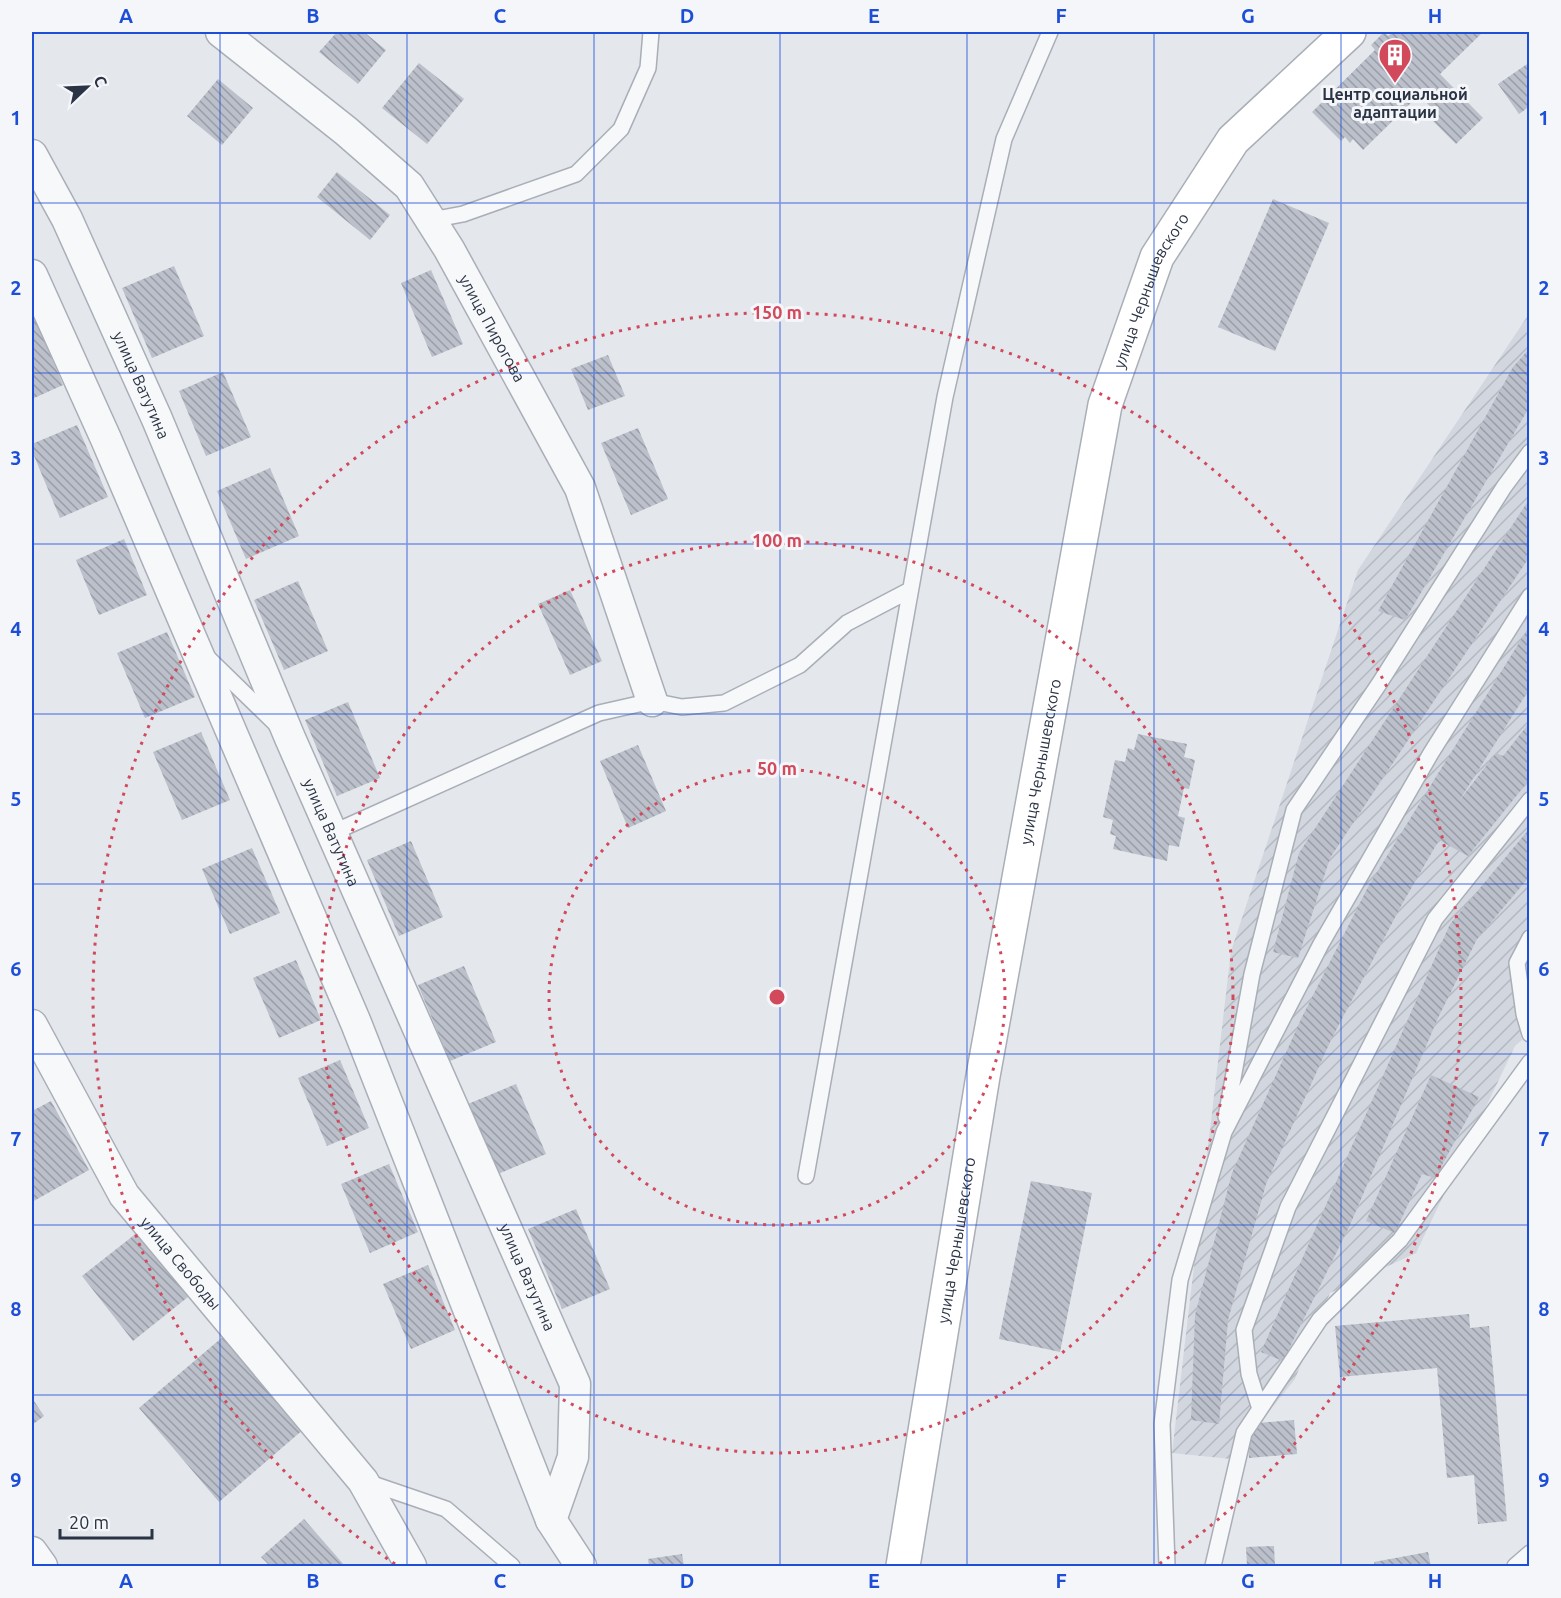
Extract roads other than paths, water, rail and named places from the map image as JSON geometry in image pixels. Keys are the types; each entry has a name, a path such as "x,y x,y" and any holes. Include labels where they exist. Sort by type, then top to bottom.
{"main road":[{"name":"улица Чернышевского","path":"903,1566 983,1076 1105,405 1157,257 1233,140 1349,32"}],"street":[{"name":"улица Пирогова","path":"221,32 346,131 409,186 431,220 580,488 652,701"},
{"name":"улица Ватутина","path":"32,155 67,219 158,419 290,738 575,1384 573,1457 551,1520"},
{"path":"32,275 106,439 356,1023 551,1520 581,1566"},
{"name":"улица Свободы","path":"32,1024 124,1195 363,1481 411,1566"},
{"path":"32,1552 42,1566"}],"lane":[{"path":"431,220 463,214 576,174 621,129 648,68 651,32"},
{"path":"806,1176 945,397 1004,139 1050,32"},
{"path":"1167,1566 1162,1424 1180,1280 1224,1132 1252,974 1294,810 1379,684 1504,487 1530,452"},
{"path":"332,833 599,713 652,701 682,707 724,703 800,666 847,623 910,590"},
{"path":"1224,1132 1320,944 1431,753 1530,596"},
{"path":"194,644 290,738"},
{"path":"1260,1409 1249,1374 1244,1330 1288,1207 1435,919 1530,800"},
{"path":"1530,938 1517,963 1524,1014 1530,1034"},
{"path":"1213,1566 1244,1433 1320,1319 1400,1240 1530,1062"},
{"path":"363,1481 446,1509 512,1566"},
{"path":"1515,1566 1530,1553"}],"place":[{"name":"Центр социальной адаптации","path":"1395,84"}]}
